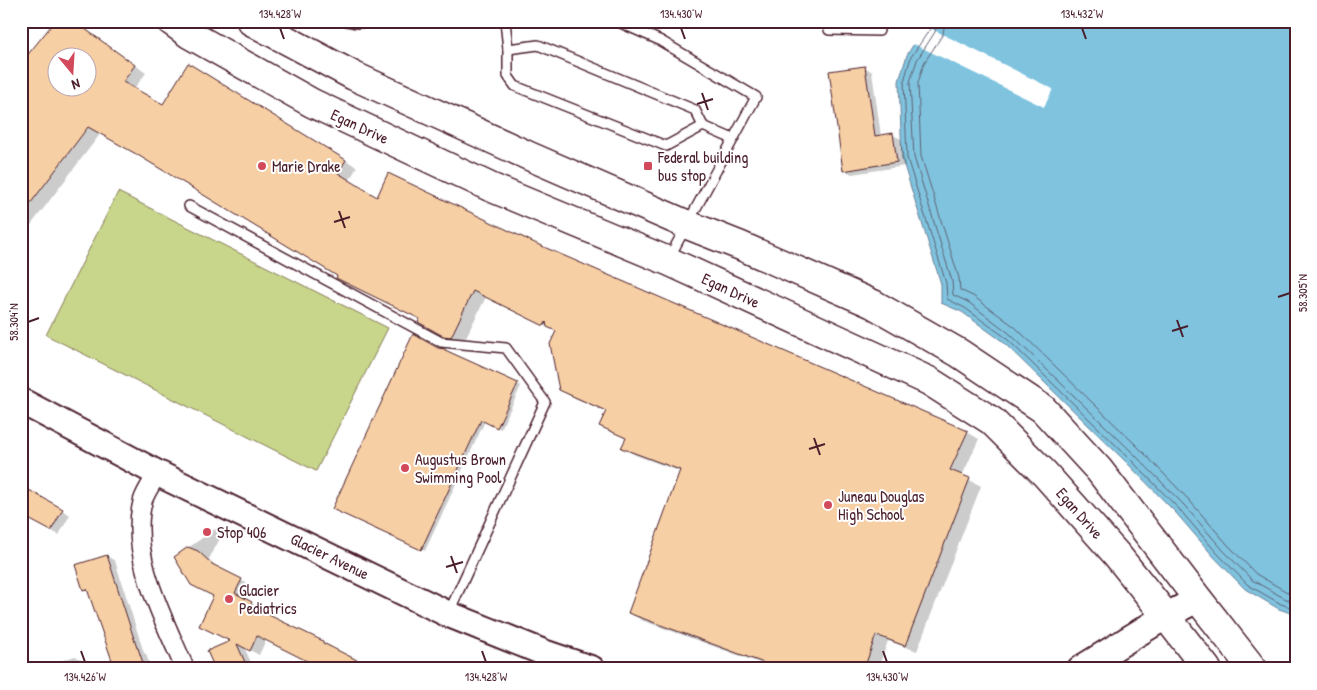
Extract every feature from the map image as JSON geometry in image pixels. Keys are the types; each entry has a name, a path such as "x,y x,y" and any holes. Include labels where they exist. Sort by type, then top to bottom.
{"highway":[{"name":"Egan Drive","path":"171,21 189,34 312,103 490,187 668,261 929,381 992,421 1045,474 1117,555 1207,669"},
{"path":"251,21 354,76 529,156 873,304 959,353 1043,409 1099,470 1253,669"}],"main road":[{"name":"Glacier Avenue","path":"21,401 157,473 448,614 592,669"},
{"path":"1080,669 1166,616 1198,600"}],"street":[{"path":"157,473 144,499 139,529 142,557 149,584 185,669"}],"lane":[{"path":"347,21 357,23 373,21"},
{"path":"506,21 508,76 515,86 666,146 703,126"},
{"path":"616,21 659,40 756,97 668,261"},
{"path":"830,30 879,31"},
{"path":"508,49 538,46 695,110 703,126 733,139"},
{"path":"189,206 441,342 506,348 545,402 448,614"}],"green space":[{"path":"118,192 388,328 316,471 46,335"}],"water":[{"path":"927,21 1296,21 1296,615 1279,609 1245,589 1176,513 1002,341 962,312 941,303 941,284 902,159 899,81 907,55"}],"pier":[{"path":"924,22 926,26 1053,89 1044,107 911,44"}],"building":[{"path":"55,21 74,21 135,65 123,82 163,104 188,63 346,160 338,173 377,197 388,173 537,244 968,431 950,470 970,478 905,646 876,635 864,669 780,669 628,613 680,470 621,448 626,438 599,426 606,411 559,390 550,344 556,331 547,327 546,322 544,326 473,291 451,337 443,336 418,322 420,319 336,278 337,276 88,127 21,216 21,63"},
{"path":"865,66 875,136 893,133 897,162 843,171 829,71"},
{"name":"Augustus Brown Swimming Pool","path":"413,334 438,348 445,349 518,383 497,428 481,420 421,550 332,509"},
{"path":"29,490 63,509 51,531 21,515 21,505"},
{"path":"188,547 198,551 212,564 242,579 235,593 252,602 250,606 323,641 323,643 375,669 323,669 257,636 250,651 237,644 248,669 215,669 207,651 230,641 199,626 213,596 191,585 174,557"},
{"path":"107,555 145,669 115,669 87,589 83,590 75,565"}],"place":[{"name":"Marie Drake","path":"262,166"},
{"name":"Federal building bus stop","path":"648,166"},
{"name":"Augustus Brown Swimming Pool","path":"405,468"},
{"name":"Juneau Douglas High School","path":"828,505"},
{"name":"Stop 406","path":"207,532"},
{"name":"Glacier Pediatrics","path":"229,599"}]}
